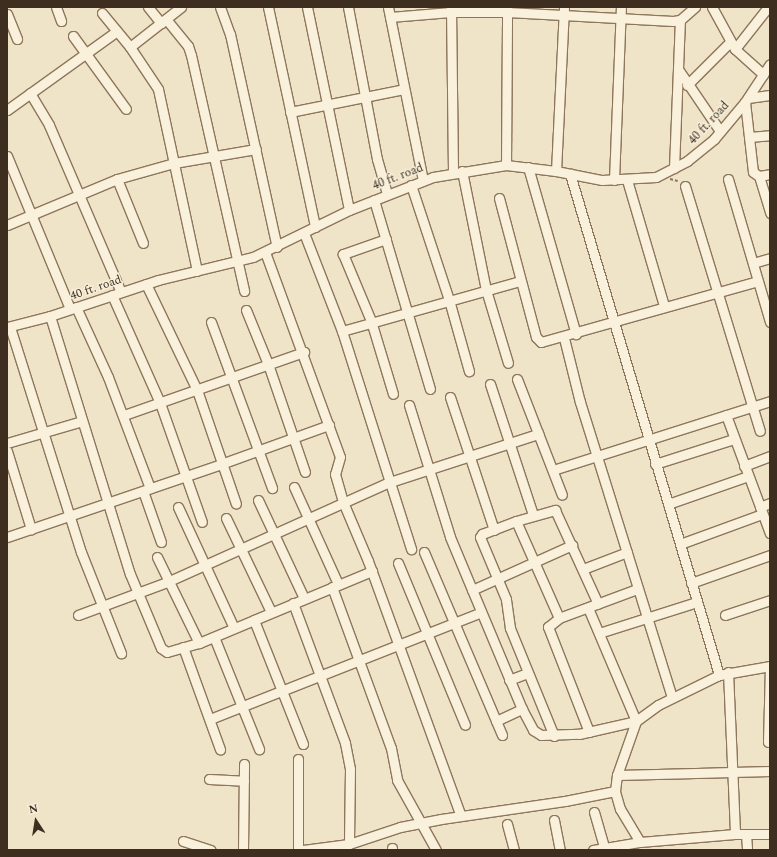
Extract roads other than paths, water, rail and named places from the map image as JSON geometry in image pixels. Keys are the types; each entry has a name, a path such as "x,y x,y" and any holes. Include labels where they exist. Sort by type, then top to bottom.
{"street":[{"path":"56,7 61,21"},
{"path":"148,7 188,46 244,291"},
{"path":"130,47 181,7"},
{"path":"220,7 230,34 277,247"},
{"path":"268,7 315,227"},
{"path":"307,7 349,210"},
{"path":"348,7 377,159 387,194"},
{"path":"388,7 423,180"},
{"path":"614,180 621,7"},
{"path":"390,17 451,9 507,9 564,11 621,17 680,20 695,7"},
{"path":"712,7 733,46 763,74"},
{"path":"687,84 733,46 768,7"},
{"path":"451,9 457,172 486,290 508,362"},
{"path":"506,165 507,9"},
{"path":"556,171 564,11"},
{"path":"102,13 130,47 158,89 197,271"},
{"path":"7,14 17,39"},
{"path":"674,168 680,20"},
{"path":"7,110 84,52 117,30"},
{"path":"73,36 126,109"},
{"name":"40 ft. road","path":"8,327 50,316 146,284 237,262 266,252 349,210 387,194 423,180 457,172 506,165 614,180 656,177 697,154 720,131 746,100 770,64"},
{"path":"678,69 720,131"},
{"path":"290,112 404,89"},
{"path":"30,93 47,119 81,193 121,292"},
{"path":"770,95 746,100 753,172 759,176 770,213"},
{"path":"749,137 770,135"},
{"path":"7,225 117,179 174,163 256,149"},
{"path":"7,156 31,215 73,308 124,415 161,542"},
{"path":"528,167 576,334"},
{"path":"570,174 614,321 647,439 697,602 723,673 733,771 735,834"},
{"path":"759,176 770,174"},
{"path":"117,179 143,243"},
{"path":"728,179 770,322"},
{"path":"627,180 664,306"},
{"path":"411,184 450,300 469,371"},
{"path":"685,186 716,292 760,431"},
{"path":"498,198 520,281 538,340 564,338 664,306 758,281"},
{"path":"374,200 430,389"},
{"path":"304,233 342,331 411,549"},
{"path":"386,239 343,254 371,321 393,394"},
{"path":"266,252 304,352 340,457 335,474 343,502 372,571 397,645 461,816"},
{"path":"753,263 770,258"},
{"path":"342,331 371,321 520,281"},
{"path":"146,284 197,390 221,464 236,504"},
{"path":"112,295 160,403 202,522"},
{"path":"246,310 268,364 305,472"},
{"path":"50,316 107,503 138,593 164,651 183,647 214,637 270,612 372,571"},
{"path":"211,322 272,488"},
{"path":"8,327 70,516 102,607 121,653"},
{"path":"564,338 637,589 672,697"},
{"path":"124,415 304,352"},
{"path":"517,379 562,495"},
{"path":"490,384 533,515"},
{"path":"450,397 494,530"},
{"path":"553,470 770,401"},
{"path":"409,405 441,512 509,680 522,709 536,733 554,736 589,732 636,721 672,697 723,673 770,666 768,742"},
{"path":"726,415 770,533"},
{"path":"7,443 82,421"},
{"path":"7,537 221,464 329,424"},
{"path":"78,615 167,582 207,565 390,482 538,434"},
{"path":"655,464 734,439"},
{"path":"7,451 31,529"},
{"path":"744,466 770,456"},
{"path":"668,504 748,476"},
{"path":"294,487 309,519 335,585 359,660 390,748 397,780 436,850"},
{"path":"258,500 304,598"},
{"path":"680,544 761,510 770,503"},
{"path":"178,507 207,565 234,628"},
{"path":"554,736 508,624 508,605 480,537 516,521 555,510 583,568 598,604"},
{"path":"226,518 270,612"},
{"path":"516,521 559,618"},
{"path":"472,590 533,561 572,546"},
{"path":"424,552 502,735"},
{"path":"583,568 627,552"},
{"path":"692,583 770,555"},
{"path":"157,557 167,582 199,642"},
{"path":"398,563 426,634 465,725"},
{"path":"589,732 549,631 550,624 559,618 637,589"},
{"path":"725,615 770,600"},
{"path":"599,633 697,602"},
{"path":"293,603 321,675 348,755 349,844"},
{"path":"588,608 636,721 617,775 615,791 620,809 640,842"},
{"path":"210,719 481,612"},
{"path":"254,620 303,744"},
{"path":"214,637 259,749"},
{"path":"183,647 220,749"},
{"path":"509,680 527,673"},
{"path":"496,721 522,709"},
{"path":"298,759 298,850"},
{"path":"244,764 244,850"},
{"path":"617,775 770,771"},
{"path":"209,779 244,781"},
{"path":"303,850 349,844 400,827 461,816 565,801 615,791"},
{"path":"594,812 604,847"},
{"path":"554,820 560,850"},
{"path":"507,824 514,850"},
{"path":"593,850 640,842 735,834 770,834"},
{"path":"746,834 747,850"},
{"path":"183,841 210,850"}]}
